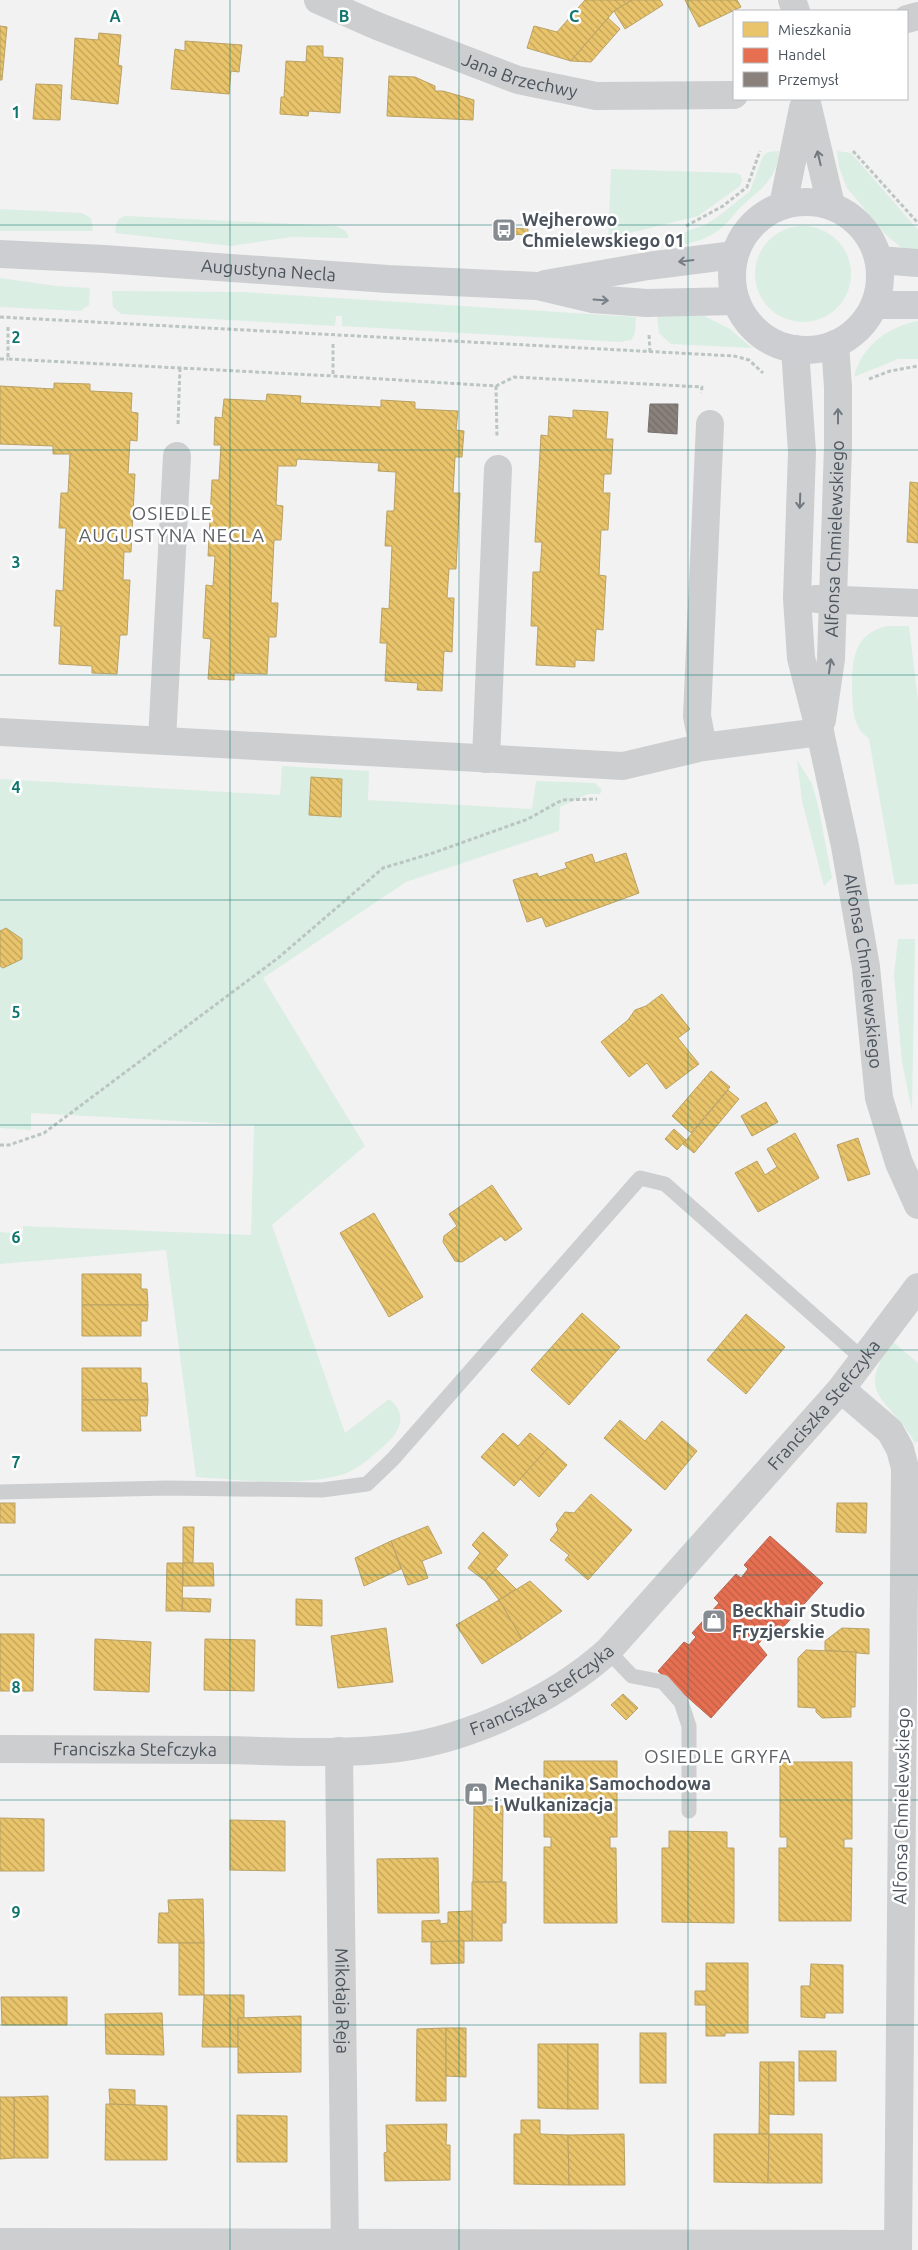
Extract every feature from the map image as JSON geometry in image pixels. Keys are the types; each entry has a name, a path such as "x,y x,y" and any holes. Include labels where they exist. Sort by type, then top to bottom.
{"main road":[{"path":"807,201 831,205 853,218 869,237 879,260 880,283 875,305 865,321 851,335 835,344 815,350 795,349 770,341 749,324 736,301 731,278 734,256 744,234 761,216 783,205 807,201"},
{"name":"Augustyna Necla","path":"0,254 104,259 388,279 537,286 592,299 647,303 736,301"},
{"name":"Augustyna Necla","path":"537,286 648,266 734,256"},
{"path":"879,260 918,263"},
{"path":"875,305 918,305"}],"street":[{"name":"Jana Brzechwy","path":"318,0 377,26 518,80 596,96 733,95"},
{"path":"783,205 806,100"},
{"path":"806,100 831,205"},
{"name":"Alfonsa Chmielewskiego","path":"820,732 831,658 838,446 838,387 835,344"},
{"name":"Alfonsa Chmielewskiego","path":"795,349 802,452 797,598 801,658 820,732 845,846 866,967 879,1098 899,1163 918,1205"},
{"path":"703,747 697,716 710,424"},
{"path":"162,740 177,456"},
{"path":"486,759 498,470"},
{"path":"797,598 918,603"},
{"path":"0,732 623,766 703,747 820,732"},
{"name":"Franciszka Stefczyka","path":"0,1749 339,1751 398,1748 450,1736 525,1707 580,1675 608,1651 841,1389 918,1287"},
{"name":"Alfonsa Chmielewskiego","path":"841,1389 890,1431 900,1449 905,1468 898,2247"},
{"name":"Mikołaja Reja","path":"339,1751 345,2246"},
{"path":"0,2242 345,2246 898,2247"}],"lane":[{"path":"0,1492 167,1488 322,1490 367,1484 393,1459 640,1178 665,1184 863,1359"},
{"path":"608,1651 632,1676 663,1682 681,1702 689,1726 689,1811"}],"path":[{"path":"681,227 723,206 747,187 757,153 763,147"},
{"path":"852,150 918,223"},
{"path":"0,317 741,357 749,360 778,390 798,392"},
{"path":"8,327 8,359"},
{"path":"333,344 333,376"},
{"path":"0,359 180,367 496,386 514,377 702,387 700,412 710,424"},
{"path":"838,387 855,386 890,371 918,366"},
{"path":"177,456 180,367"},
{"path":"496,386 498,470"},
{"path":"0,1145 9,1145 44,1133 278,958 383,868 433,853 528,819 562,800 595,800 610,793 623,766"}],"green space":[{"path":"779,151 774,171 765,185 725,225 707,237 680,246 679,238 685,232 705,225 750,191 763,156 768,152"},
{"path":"837,151 851,153 918,230 918,254 902,248 886,235 847,188 839,167"},
{"path":"611,169 736,173 741,175 742,180 740,186 698,216 622,235 617,242 608,242"},
{"path":"0,209 82,213 91,218 93,231 0,231"},
{"path":"128,216 336,226 346,231 349,238 291,237 231,246 115,233 119,219"},
{"path":"803,226 821,230 837,240 847,256 851,274 847,292 837,308 821,318 803,322 785,318 769,308 759,292 755,274 759,256 769,240 785,230"},
{"path":"0,278 56,286 90,288 89,305 80,311 0,307"},
{"path":"112,291 244,292 636,317 635,333 631,340 620,342 342,326 342,316 336,316 335,326 121,314 113,307"},
{"path":"657,316 704,316 730,329 752,348 671,344 659,333"},
{"path":"918,321 918,359 898,359 854,377 863,356 877,340 896,328"},
{"path":"887,626 909,626 918,700 918,884 895,885 869,739 859,728 853,709 853,669 857,650 867,635"},
{"path":"797,760 812,784 818,805 832,878 824,886 802,801"},
{"path":"282,766 369,771 368,800 532,809 536,781 595,783 602,790 600,794 588,794 560,807 559,831 406,882 263,978 365,1146 272,1225 345,1433 389,1399 396,1406 400,1414 400,1422 395,1434 386,1444 362,1464 344,1474 327,1478 290,1481 251,1481 196,1477 166,1250 0,1264 0,1232 23,1234 23,1226 251,1235 254,1125 31,1113 31,1130 0,1128 0,966 3,968 22,959 22,939 6,928 0,931 0,779 280,795"},
{"path":"898,939 915,939 912,1111 902,1062 894,975"},
{"path":"893,1342 918,1363 918,1441 915,1443 880,1397 876,1386 876,1375 881,1360"}],"building: Mieszkania":[{"path":"585,0 632,0 614,11 571,61 527,48 534,26 557,32"},
{"path":"632,0 660,0 663,5 625,29 614,11"},
{"path":"685,0 737,0 741,7 699,27"},
{"path":"608,18 620,29 591,62 571,61"},
{"path":"0,26 7,27 2,80 0,80"},
{"path":"99,33 121,35 118,65 122,66 118,104 71,99 75,38 98,40"},
{"path":"185,41 242,45 239,72 231,71 229,94 171,89 175,49 185,51"},
{"path":"307,46 323,46 323,57 343,58 340,113 309,111 308,116 280,114 281,97 284,97 286,61 306,62"},
{"path":"389,76 415,77 435,86 435,91 443,91 474,100 473,120 387,116"},
{"path":"36,84 62,85 60,120 33,119"},
{"path":"508,228 528,229 528,235 508,234"},
{"path":"54,383 90,384 90,391 132,393 131,412 138,413 137,441 130,440 128,474 135,474 131,552 124,552 123,580 130,580 127,635 120,635 117,674 92,673 92,666 59,664 61,626 54,626 56,590 63,591 66,528 59,528 61,493 68,493 70,454 53,454 53,446 0,444 0,386 54,389"},
{"path":"267,394 301,396 300,403 381,407 381,400 415,402 415,409 458,411 456,430 464,431 462,457 455,457 453,493 460,493 456,569 449,569 447,598 454,598 452,652 444,651 442,691 417,690 418,683 385,681 387,643 380,643 382,608 389,609 392,546 385,546 387,511 394,511 396,472 378,471 379,463 297,459 296,466 278,466 276,505 283,506 281,540 274,540 271,603 278,603 276,637 269,637 267,674 234,673 234,680 208,679 211,639 203,638 206,585 213,586 215,556 208,556 212,480 219,480 221,445 214,445 215,417 222,418 224,399 266,401"},
{"path":"573,410 608,412 606,439 613,439 611,474 604,474 603,493 610,493 608,530 601,530 599,575 606,576 603,630 596,629 594,661 575,660 575,667 536,665 538,626 531,626 533,572 540,572 542,542 535,542 541,435 548,436 549,416 573,418"},
{"path":"910,482 918,483 918,543 907,542"},
{"path":"311,777 342,779 341,817 309,815"},
{"path":"626,853 639,893 546,927 542,917 527,922 513,880 537,873 539,877 567,868 565,863 592,854 595,863"},
{"path":"6,928 22,939 22,959 3,968 0,966 0,931"},
{"path":"662,994 690,1029 678,1038 699,1064 666,1089 647,1063 629,1077 601,1042 628,1020 635,1010 646,1006"},
{"path":"711,1071 730,1087 691,1133 672,1116"},
{"path":"728,1090 739,1099 694,1153 683,1144"},
{"path":"766,1102 778,1122 752,1136 741,1116"},
{"path":"674,1129 686,1140 677,1150 665,1139"},
{"path":"795,1133 819,1178 758,1212 735,1173 757,1161 765,1175 777,1167 767,1149"},
{"path":"858,1138 870,1174 848,1181 837,1145"},
{"path":"492,1185 522,1229 505,1241 501,1236 462,1262 455,1261 443,1242 444,1236 457,1226 449,1214"},
{"path":"374,1213 423,1297 389,1317 340,1233"},
{"path":"82,1274 141,1274 141,1289 147,1289 148,1305 82,1305"},
{"path":"82,1305 148,1305 147,1321 141,1321 141,1336 82,1336"},
{"path":"582,1313 620,1347 569,1405 531,1370"},
{"path":"746,1314 785,1347 746,1394 707,1360"},
{"path":"82,1368 141,1368 141,1383 147,1383 148,1400 82,1400"},
{"path":"82,1400 148,1400 147,1416 140,1416 141,1431 82,1431"},
{"path":"620,1420 645,1441 662,1421 697,1451 665,1490 604,1438"},
{"path":"503,1433 518,1446 530,1433 548,1448 514,1486 481,1457"},
{"path":"548,1448 567,1465 539,1497 520,1479"},
{"path":"591,1494 632,1530 588,1580 565,1560 569,1555 550,1540 558,1530 556,1524 565,1512 574,1513"},
{"path":"0,1503 15,1503 15,1523 0,1523"},
{"path":"837,1503 867,1503 866,1533 836,1532"},
{"path":"428,1526 442,1553 422,1561 428,1578 408,1585 391,1541"},
{"path":"183,1527 194,1527 193,1563 183,1563"},
{"path":"483,1532 508,1555 485,1581 468,1568 480,1553 472,1545"},
{"path":"391,1541 401,1569 364,1586 355,1558"},
{"path":"167,1563 183,1563 182,1611 166,1611"},
{"path":"183,1563 213,1563 214,1586 183,1586"},
{"path":"496,1569 516,1589 499,1600 485,1581"},
{"path":"530,1581 562,1611 522,1639 499,1600"},
{"path":"183,1598 211,1599 210,1612 182,1611"},
{"path":"296,1599 322,1600 322,1626 296,1625"},
{"path":"499,1600 522,1639 482,1664 456,1625"},
{"path":"386,1628 393,1682 338,1688 331,1636"},
{"path":"842,1628 869,1629 869,1654 825,1650 825,1641"},
{"path":"0,1634 34,1634 33,1691 0,1691"},
{"path":"95,1639 151,1642 149,1692 94,1690"},
{"path":"205,1639 255,1640 254,1691 204,1690"},
{"path":"806,1650 856,1652 855,1707 851,1707 851,1717 822,1718 816,1712 816,1708 798,1707 798,1658"},
{"path":"623,1694 638,1708 626,1720 611,1705"},
{"path":"544,1761 617,1761 617,1837 610,1837 610,1848 616,1848 617,1923 544,1923 544,1847 551,1847 551,1837 544,1837"},
{"path":"780,1762 852,1762 852,1839 844,1839 844,1848 852,1848 851,1921 779,1921 779,1848 787,1848 787,1837 780,1837"},
{"path":"474,1806 503,1806 502,1882 473,1882"},
{"path":"0,1818 44,1819 44,1871 0,1871"},
{"path":"230,1820 285,1821 285,1871 230,1870"},
{"path":"669,1831 727,1832 727,1848 734,1848 734,1923 662,1922 662,1848 669,1848"},
{"path":"438,1858 439,1913 378,1913 377,1859"},
{"path":"472,1882 506,1882 506,1923 502,1923 502,1941 472,1941"},
{"path":"203,1899 204,1943 158,1943 159,1913 169,1913 168,1900"},
{"path":"472,1911 472,1941 422,1942 422,1921 440,1920 440,1924 448,1923 448,1912"},
{"path":"464,1941 464,1963 431,1964 431,1942"},
{"path":"179,1943 204,1943 204,1995 179,1995"},
{"path":"706,1963 748,1963 748,2033 725,2033 725,2036 706,2036 706,2005 695,2005 695,1991 706,1991"},
{"path":"811,1964 843,1965 843,2013 825,2013 825,2018 801,2017 801,1986 810,1986"},
{"path":"204,1995 244,1995 244,2018 238,2018 238,2047 202,2047"},
{"path":"1,1997 67,1997 67,2025 2,2025"},
{"path":"162,2013 164,2055 106,2054 105,2014"},
{"path":"301,2016 301,2072 238,2073 238,2018"},
{"path":"446,2028 446,2101 416,2101 417,2029"},
{"path":"446,2028 466,2028 466,2077 446,2076"},
{"path":"640,2033 666,2033 666,2083 640,2083"},
{"path":"538,2044 568,2044 568,2109 538,2108"},
{"path":"568,2044 598,2044 598,2109 568,2109"},
{"path":"799,2051 836,2051 836,2081 799,2081"},
{"path":"760,2062 769,2062 769,2134 759,2134"},
{"path":"769,2062 794,2062 794,2115 769,2114"},
{"path":"109,2089 135,2090 135,2105 110,2104"},
{"path":"48,2096 48,2158 14,2158 14,2097"},
{"path":"0,2097 14,2097 14,2158 0,2159"},
{"path":"106,2104 167,2106 167,2160 105,2160"},
{"path":"237,2115 287,2116 287,2162 237,2162"},
{"path":"521,2120 540,2120 540,2134 568,2135 569,2185 514,2184 514,2134 521,2134"},
{"path":"447,2124 446,2145 450,2145 450,2180 385,2181 386,2125"},
{"path":"624,2134 625,2185 569,2185 568,2135"},
{"path":"714,2134 769,2134 768,2183 714,2182"},
{"path":"769,2134 822,2134 822,2183 768,2183"}],"building: Handel":[{"path":"770,1536 823,1583 769,1643 763,1639 758,1644 767,1655 711,1718 658,1671 684,1642 689,1645 696,1637 692,1633 719,1603 714,1598 736,1574 741,1578 748,1569 744,1565"}],"building: Przemysł":[{"path":"650,404 678,404 677,434 648,432"}],"place":[{"name":"Wejherowo Chmielewskiego 01","path":"504,230"},
{"name":"Beckhair Studio Fryzjerskie","path":"714,1621"},
{"name":"Mechanika Samochodowa i Wulkanizacja","path":"476,1794"}],"district":[{"name":"OSIEDLE AUGUSTYNA NECLA","path":"172,524"},
{"name":"OSIEDLE GRYFA","path":"718,1756"}]}
